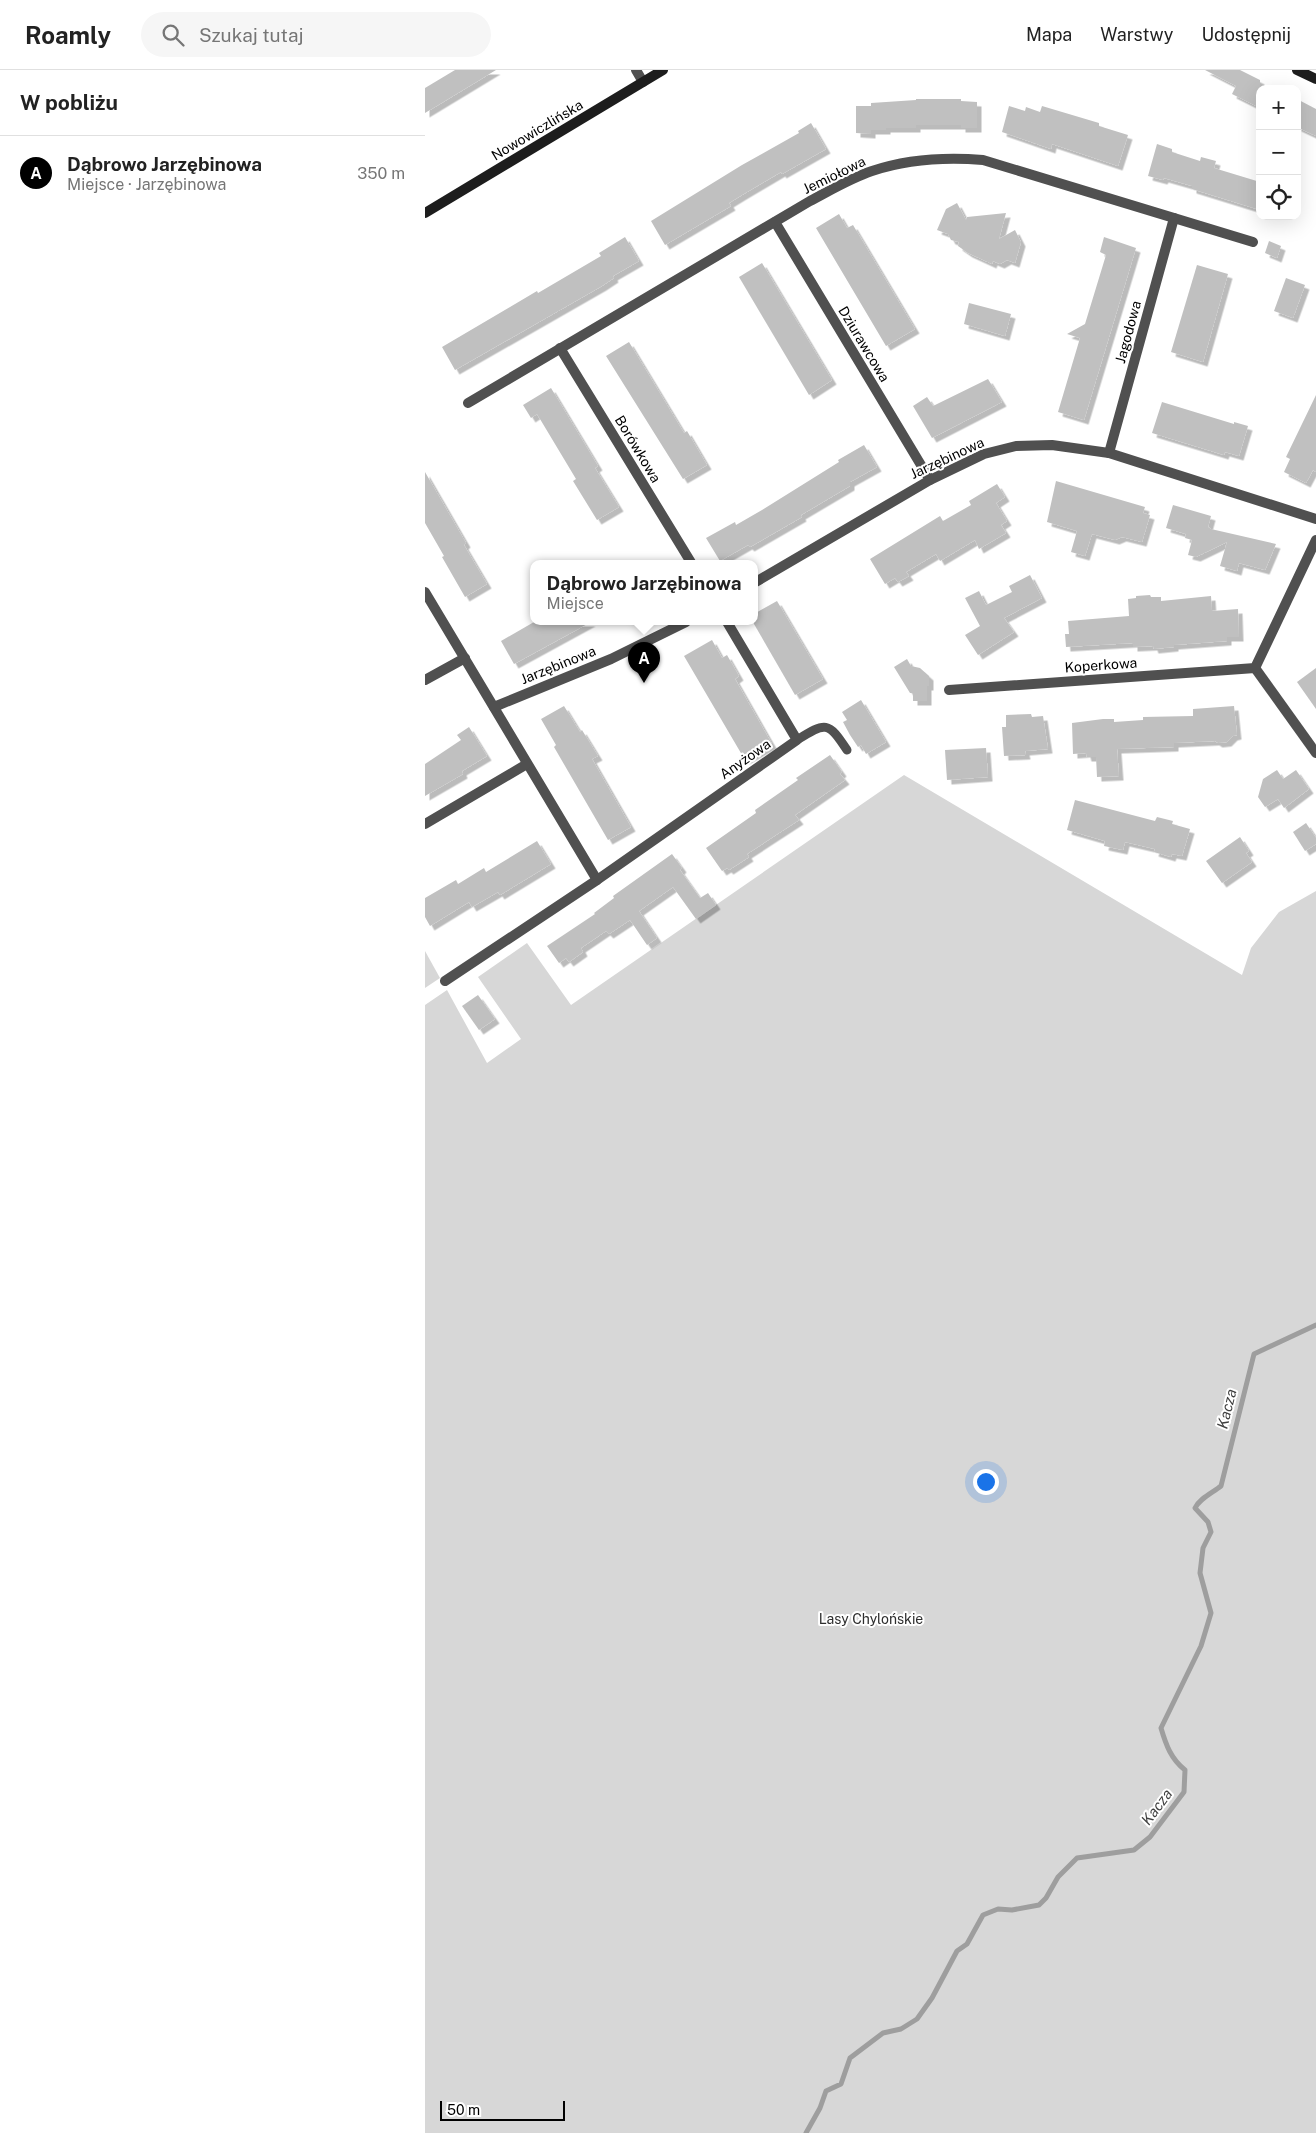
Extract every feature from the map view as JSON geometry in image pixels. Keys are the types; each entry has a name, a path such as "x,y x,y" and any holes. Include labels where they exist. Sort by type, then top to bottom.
{"street":[{"path":"635,70 643,82"},
{"name":"Nowowiczlińska","path":"425,213 663,70"},
{"path":"1297,70 1316,79"},
{"name":"Jemiołowa","path":"468,403 775,222 847,181 871,171 915,162 958,158 983,160 1253,242"},
{"name":"Jagodowa","path":"1109,453 1174,218"},
{"name":"Dziurawcowa","path":"775,222 930,480"},
{"name":"Borówkowa","path":"561,348 691,560"},
{"name":"Jarzębinowa","path":"758,581 930,480 984,454 1016,446 1052,445 1109,453 1316,519"},
{"path":"1316,540 1255,668 1316,753"},
{"path":"425,592 597,880"},
{"name":"Jarzębinowa","path":"493,707 611,659 680,625"},
{"path":"729,625 797,740"},
{"path":"425,680 465,658"},
{"name":"Koperkowa","path":"949,690 1255,668"},
{"name":"Anyżowa","path":"445,982 597,880 797,740"},
{"path":"425,824 527,764"}],"lane":[{"path":"797,740 816,728 826,726 834,731 847,750"}],"green space":[{"name":"Lasy Chylońskie","path":"904,775 1242,975 1251,948 1279,912 1316,891 1316,2133 425,2133 425,1005 447,990 487,1063 521,1039 478,977 527,943 571,1005"},
{"path":"425,951 440,978 425,988"}],"building":[{"path":"455,70 496,70 425,113 425,88"},
{"path":"1205,70 1240,70 1260,80 1260,85 1256,85 1256,106 1232,94 1236,86"},
{"path":"916,99 961,99 961,101 977,102 977,128 961,128 961,125 916,125 916,128 871,130 871,134 856,133 856,106 871,106 871,103"},
{"path":"1301,101 1316,109 1316,136 1301,129"},
{"path":"1009,106 1025,111 1026,107 1040,112 1042,106 1099,123 1099,126 1128,135 1118,166 1052,144 1051,149 1002,132"},
{"path":"811,123 826,149 742,195 729,203 731,206 665,245 651,221 742,165 799,133 798,131"},
{"path":"1157,144 1172,149 1172,152 1200,161 1201,157 1216,161 1214,168 1256,181 1256,209 1192,189 1192,186 1164,178 1163,180 1148,176"},
{"path":"957,203 966,220 967,217 1006,213 999,239 1015,230 1021,242 1015,263 1007,260 1000,264 993,261 992,264 968,253 958,246 959,242 951,240 948,234 937,230 946,209"},
{"path":"839,214 847,228 853,225 915,329 886,346 816,228"},
{"path":"625,237 639,261 613,276 614,278 602,286 455,370 442,347 601,256 599,253"},
{"path":"1104,237 1136,248 1084,420 1058,412 1080,338 1067,334 1085,324 1106,255 1100,252"},
{"path":"1269,241 1281,246 1277,258 1265,253"},
{"path":"762,263 832,380 809,395 739,277"},
{"path":"1197,265 1228,274 1203,362 1171,352"},
{"path":"1286,278 1305,285 1293,318 1274,311"},
{"path":"969,303 1011,314 1005,336 964,324"},
{"path":"629,342 684,433 687,431 707,465 683,479 606,356"},
{"path":"988,379 1002,402 932,438 913,406 927,397 933,406"},
{"path":"551,388 598,466 595,468 619,507 597,520 573,481 576,479 537,414 531,418 523,405"},
{"path":"1316,395 1316,472 1313,470 1306,483 1284,472 1290,459 1286,457"},
{"path":"1162,402 1234,424 1234,422 1248,426 1239,456 1225,452 1224,455 1152,433"},
{"path":"864,445 877,467 850,482 850,486 801,515 802,517 750,547 748,545 719,560 706,538 735,522 736,525 762,510 839,462 838,460"},
{"path":"425,472 487,584 465,597 425,523"},
{"path":"1056,481 1145,507 1143,513 1150,515 1142,542 1122,537 1115,540 1092,534 1085,556 1071,552 1077,531 1047,522"},
{"path":"997,484 1005,497 996,503 1007,521 1001,525 1006,533 979,549 975,540 940,561 936,554 906,572 909,576 898,582 895,578 885,584 870,559 940,516 943,521 971,505 969,501"},
{"path":"1173,505 1211,516 1208,527 1211,529 1276,544 1265,570 1239,563 1237,571 1220,566 1227,542 1196,557 1188,555 1192,540 1185,538 1186,534 1166,528"},
{"path":"1030,575 1042,598 1004,618 1014,632 978,655 965,635 980,626 965,598 979,591 986,605 1012,592 1009,586"},
{"path":"1150,595 1151,597 1161,597 1161,601 1211,596 1212,611 1238,609 1239,637 1227,637 1227,641 1174,645 1174,647 1154,649 1153,646 1133,647 1133,643 1066,647 1065,634 1069,634 1068,621 1129,616 1128,599 1136,598 1136,596"},
{"path":"777,601 823,679 795,695 755,625 758,625 758,612"},
{"path":"530,624 586,625 514,664 501,641"},
{"path":"712,640 722,658 727,655 739,676 735,679 772,744 745,760 684,656"},
{"path":"907,659 911,666 920,668 929,676 927,701 913,701 913,693 910,693 894,667"},
{"path":"1316,668 1316,709 1297,682"},
{"path":"861,700 886,742 866,754 861,745 858,747 850,735 843,722 847,720 842,712"},
{"path":"564,706 598,756 592,759 631,827 608,840 554,747 556,745 541,719"},
{"path":"1234,706 1237,735 1227,742 1174,743 1174,747 1117,749 1119,776 1097,777 1096,757 1087,757 1086,753 1073,754 1072,723 1103,719 1114,719 1114,722 1143,720 1143,717 1193,716 1193,709"},
{"path":"1031,714 1032,717 1043,716 1048,749 1025,751 1026,755 1004,756 1002,727 1006,727 1006,715"},
{"path":"469,727 487,756 462,771 463,774 425,796 425,764 461,740 457,735"},
{"path":"986,748 988,777 947,780 945,750"},
{"path":"830,755 842,772 840,774 845,780 795,815 799,820 747,854 749,857 729,870 727,868 722,871 706,848 756,813 755,810 798,780 796,778"},
{"path":"1277,770 1283,779 1296,770 1309,789 1284,808 1278,799 1265,807 1258,797 1263,779"},
{"path":"1075,800 1155,821 1157,817 1173,821 1172,824 1190,829 1182,856 1172,854 1171,857 1154,852 1155,849 1125,842 1123,850 1104,846 1105,841 1067,830"},
{"path":"1306,823 1316,838 1316,844 1305,851 1293,832"},
{"path":"1240,837 1249,851 1246,853 1252,862 1222,883 1206,861"},
{"path":"537,841 551,864 500,895 498,892 472,907 469,902 430,926 425,917 425,898 456,880 458,884 484,868 486,872"},
{"path":"672,854 682,868 680,870 700,898 708,893 716,905 696,919 673,887 639,911 657,938 647,945 630,920 609,934 606,931 581,948 583,952 569,962 566,958 559,963 547,946 595,914 614,898 613,896"},
{"path":"478,995 495,1019 479,1030 462,1006"}],"waterway":[{"name":"Kacza","path":"806,2133 820,2108 826,2091 841,2084 850,2058 883,2033 901,2029 917,2019 932,1998 957,1951 967,1944 983,1915 998,1909 1012,1910 1039,1905 1046,1898 1058,1877 1077,1858 1134,1850 1150,1837 1184,1792 1185,1770 1170,1751 1161,1728 1201,1646 1211,1613 1200,1573 1203,1548 1211,1532 1208,1522 1195,1508 1203,1498 1221,1486 1254,1354 1316,1325"}],"place":[{"name":"Dąbrowo Jarzębinowa","path":"644,683"}]}
